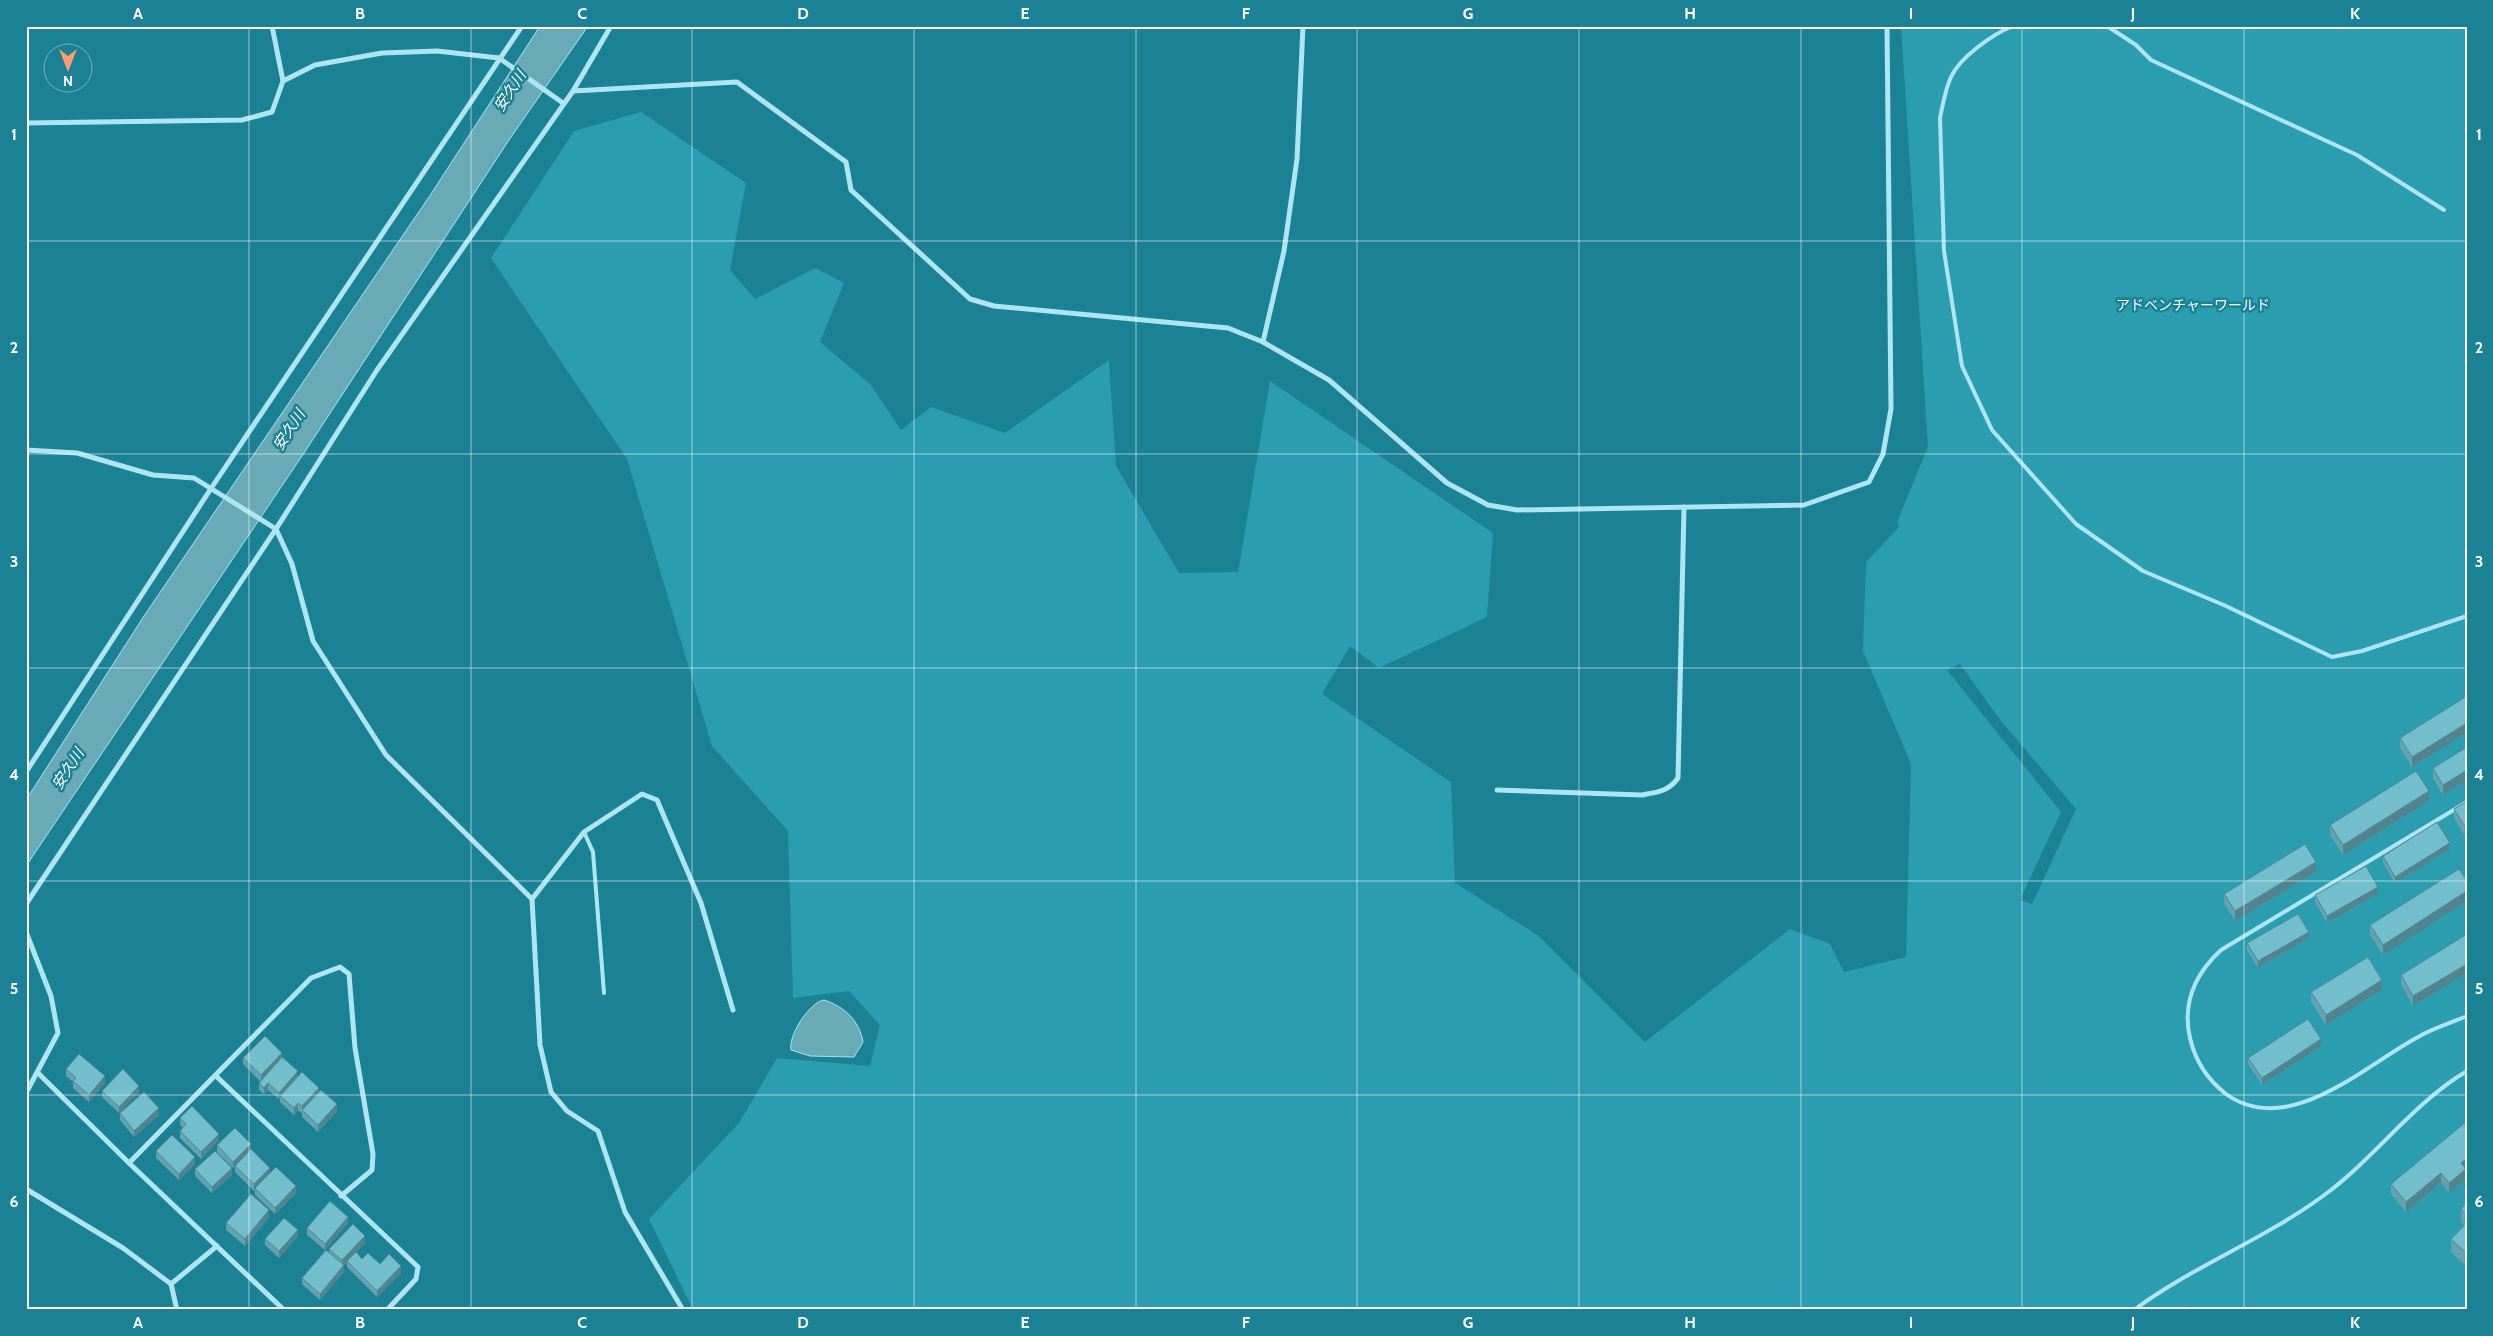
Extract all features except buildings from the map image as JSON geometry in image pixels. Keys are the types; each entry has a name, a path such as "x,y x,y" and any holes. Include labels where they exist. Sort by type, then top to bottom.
{"street":[{"path":"26,123 242,120 272,112 283,81 272,26"},
{"path":"26,772 212,487 522,26"},
{"path":"26,904 276,529 377,370 563,102 573,91 611,26"},
{"path":"1263,342 1284,251 1297,159 1303,26"},
{"path":"573,91 737,82 846,162 851,190 970,299 994,306 1228,328 1263,342 1330,380 1447,483 1488,505 1517,510 1804,505 1869,482 1883,454 1891,409 1887,26"},
{"path":"283,81 315,66 382,53 437,51 500,58 563,102"},
{"path":"26,450 77,453 153,476 194,478 212,487 276,529 292,564 313,641 386,755 532,899"},
{"path":"1497,790 1642,795 1662,792 1672,786 1678,778 1684,507"},
{"path":"683,1310 625,1212 598,1130 567,1111 552,1092 540,1045 532,899 584,832 642,794 657,800 701,903 732,1010"},
{"path":"26,932 51,996 58,1033 26,1093"},
{"path":"129,1163 311,978 340,967 349,974 355,1048 373,1154 372,1170 341,1196"},
{"path":"38,1073 129,1163 284,1310"},
{"path":"216,1076 418,1267 416,1279 387,1310"},
{"path":"26,1189 123,1248 171,1284 177,1310"},
{"path":"171,1284 217,1246"}],"lane":[{"path":"2013,26 1985,42 1952,75 1944,97 1940,118 1944,251 1962,366 1992,430 2076,524 2108,549 2143,571 2226,606 2332,657 2362,651 2467,616"},
{"path":"2108,26 2136,45 2151,60 2357,155 2444,210"},
{"path":"2467,802 2221,950 2204,966 2196,979 2187,1008 2188,1032 2193,1054 2204,1070 2218,1087 2236,1101 2257,1109 2281,1109 2319,1096 2419,1036 2467,1016"},
{"path":"584,832 593,852 604,993"},
{"path":"2134,1310 2161,1290 2269,1231 2324,1196 2412,1115 2467,1071"}],"green space":[{"name":"アドベンチャーワールド","path":"1901,26 2467,26 2467,1310 693,1310 649,1219 739,1123 777,1058 870,1066 880,1025 849,991 793,998 788,831 712,746 627,459 491,258 574,131 641,112 746,183 730,270 755,299 815,268 844,283 820,342 870,384 901,430 931,407 1005,433 1109,360 1116,466 1179,573 1238,572 1270,381 1493,533 1487,617 1379,668 1350,646 1322,694 1451,782 1455,883 1539,936 1645,1042 1790,929 1830,944 1844,972 1906,957 1911,764 1863,651 1866,562 1899,527 1897,522 1928,447","holes":["1960,664 2001,721 2076,809 2032,904 2020,900 2061,812 1947,670"]}],"water":[{"name":"安久川","path":"540,26 588,26 509,140 302,456 26,866 26,800 144,616 431,194"},
{"path":"824,1000 845,1011 858,1027 863,1042 854,1057 810,1056 791,1050 793,1036 801,1020 818,1002"}]}
